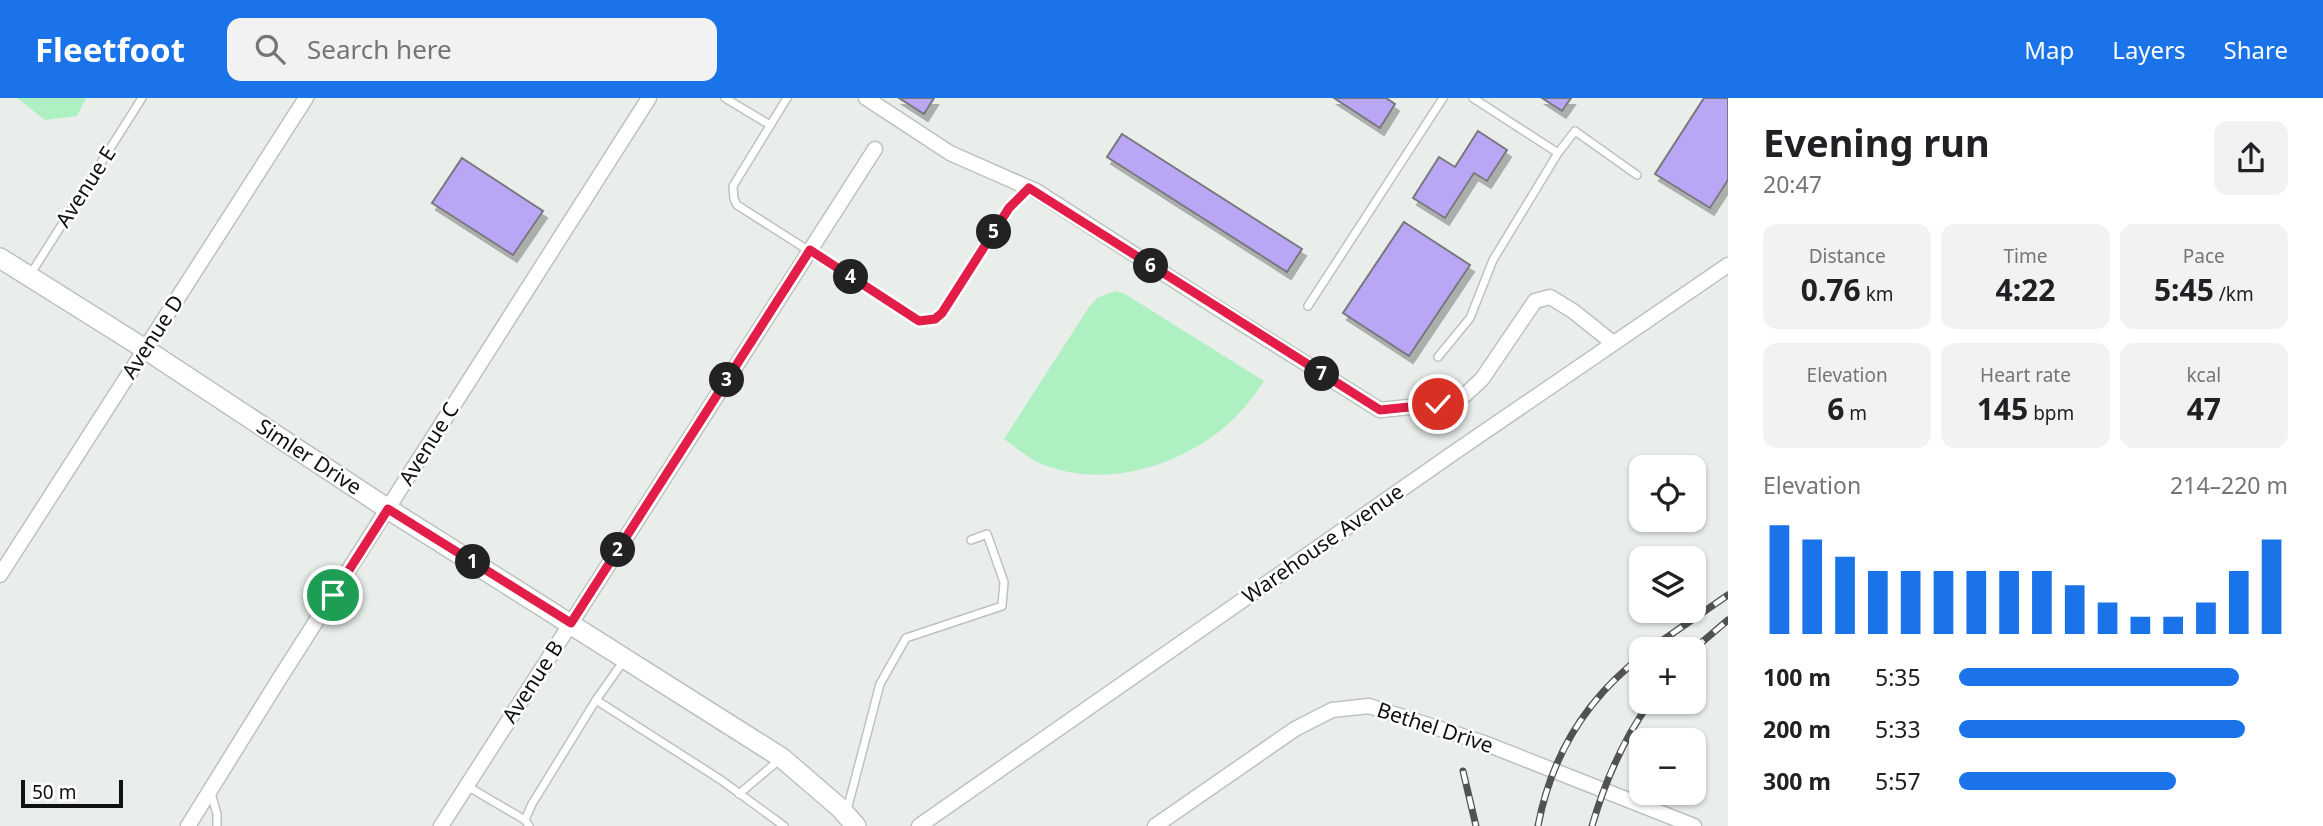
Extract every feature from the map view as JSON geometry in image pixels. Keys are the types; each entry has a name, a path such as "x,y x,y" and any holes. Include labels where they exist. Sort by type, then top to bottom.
{"street":[{"name":"Avenue D","path":"0,575 306,98"},
{"name":"Avenue C","path":"188,826 649,98"},
{"path":"866,98 950,153 1029,188 1380,410 1438,404 1465,395 1482,379 1535,301 1550,298 1573,311 1613,343"},
{"name":"Avenue B","path":"441,826 874,149"},
{"name":"Simler Drive","path":"0,258 145,349 388,509 782,758 851,820"},
{"name":"Warehouse Avenue","path":"919,826 1728,265"},
{"name":"Bethel Drive","path":"1155,826 1295,729 1332,710 1369,706 1484,743 1693,826"}],"lane":[{"name":"Avenue E","path":"29,276 142,98"},
{"path":"725,98 770,125"},
{"path":"787,98 733,186 737,205 919,321 935,319 942,313 1009,208 1029,188"},
{"path":"1308,306 1443,98"},
{"path":"1473,98 1558,153"},
{"path":"1438,357 1470,318 1493,260 1558,153 1575,131 1637,175"},
{"path":"851,820 880,684 905,638 1002,606 1004,582 987,534 971,540"},
{"path":"467,786 527,823 532,804 625,658"},
{"path":"596,701 740,794 784,826"},
{"path":"740,794 782,758"},
{"path":"210,791 217,814 217,826"}],"green space":[{"path":"17,98 86,98 77,116 45,120"},
{"path":"1115,291 1125,294 1264,381 1226,426 1187,452 1165,462 1142,469 1096,475 1073,473 1044,465 1004,439 1089,307 1097,298"}],"building":[{"path":"899,98 934,98 924,114"},
{"path":"1334,98 1386,98 1395,104 1380,128"},
{"path":"1542,98 1571,98 1562,111"},
{"path":"1704,98 1728,98 1728,180 1710,208 1655,174"},
{"path":"1478,131 1507,150 1487,181 1474,173 1445,218 1413,198 1439,157 1455,167"},
{"path":"1122,134 1302,249 1287,272 1107,157"},
{"path":"462,158 543,211 513,255 432,203"},
{"path":"1404,222 1470,265 1409,356 1343,313"}],"railway":[{"path":"1667,637 1728,595"},
{"path":"1706,639 1728,620"},
{"path":"1538,826 1552,776 1574,731 1604,691 1629,667"},
{"path":"1592,826 1616,761 1642,714"},
{"path":"1463,771 1476,826"}],"route":[{"path":"333,595 388,509 571,623 810,250 919,321 935,319 942,313 1009,208 1029,188 1380,410 1438,404"}]}
